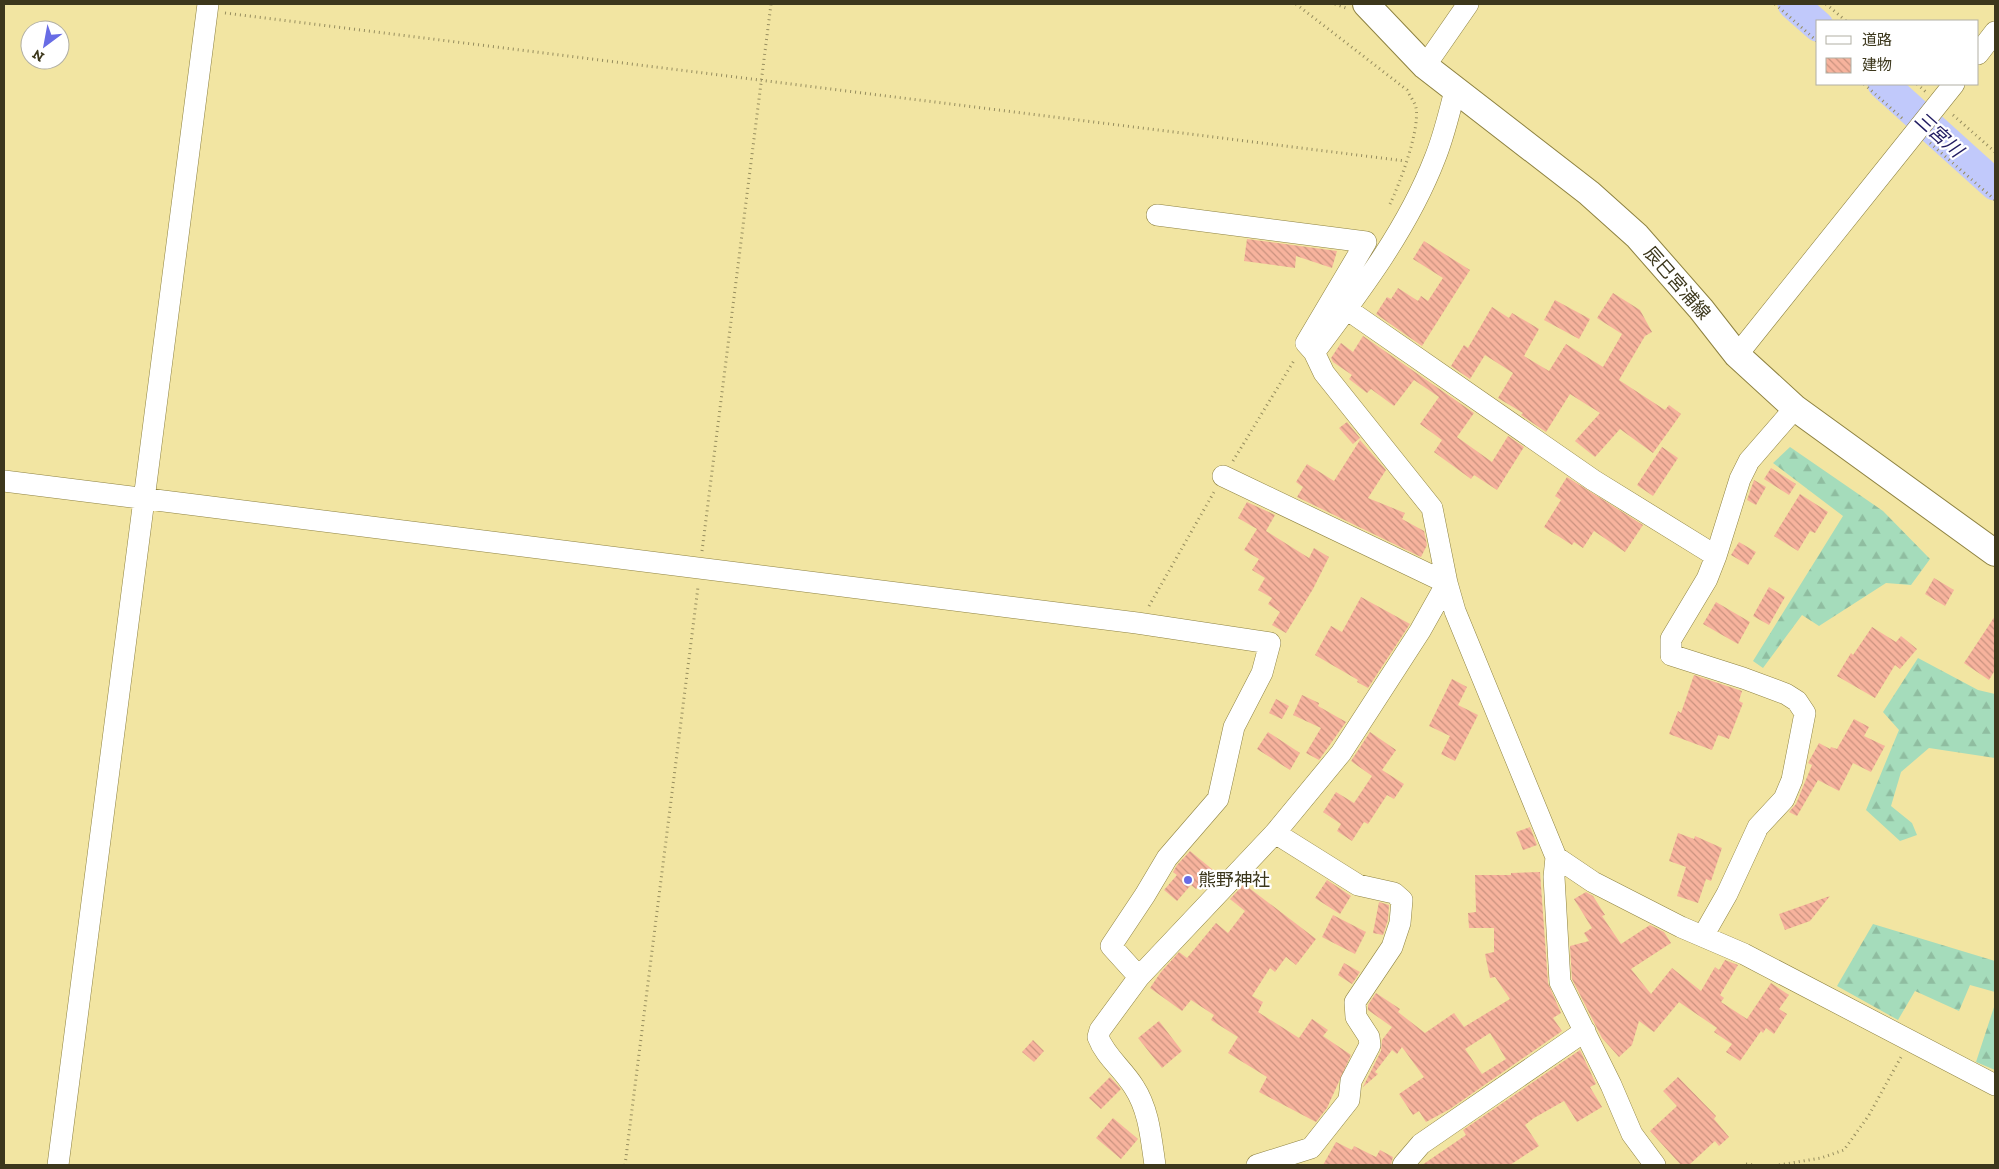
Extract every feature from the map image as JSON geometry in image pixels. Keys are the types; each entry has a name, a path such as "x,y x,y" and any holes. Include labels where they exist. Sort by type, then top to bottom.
{"main road":[{"name":"辰巳宮浦線","path":"1366,4 1425,66 1589,193 1637,236 1701,308 1737,355 1795,408 1995,553"}],"street":[{"path":"1425,66 1468,4"},
{"path":"58,1165 146,498 208,7"},
{"path":"1979,53 1995,32"},
{"path":"1737,355 1953,85"},
{"path":"1314,352 1348,310 1415,203 1436,157 1455,91"},
{"path":"1157,215 1366,242 1306,343 1314,352 1324,373 1432,508 1446,583 1476,662 1556,857 1554,877 1560,982 1585,1031 1632,1134 1655,1165"},
{"path":"1348,310 1593,480 1716,556"},
{"path":"1704,936 1754,833 1784,799 1792,780 1805,713 1797,702 1786,694 1671,655 1671,638 1707,579 1716,556 1732,500 1749,461 1795,408"},
{"path":"1224,476 1446,583"},
{"path":"4,481 1137,623 1270,643 1262,673 1234,727 1218,799 1167,858 1111,946 1139,977"},
{"path":"1154,1165 1144,1104 1133,1086 1102,1047 1098,1037 1100,1030 1139,977 1275,833 1341,753 1364,721 1420,631 1446,583"},
{"path":"1258,1165 1311,1148 1349,1100 1351,1081 1370,1045 1369,1037 1356,1017 1355,1002 1392,947 1400,923 1402,900 1394,893 1358,885 1275,833"},
{"path":"1556,857 1593,882 1681,927 1744,954 1995,1085"},
{"path":"1403,1165 1421,1144 1585,1031"}],"path":[{"path":"625,1165 771,4"},
{"path":"1296,4 1407,90 1416,108 1413,136 1400,183 1389,207"},
{"path":"1775,4 1816,40"},
{"path":"1826,4 1845,20"},
{"path":"208,7 761,80 1405,161"},
{"path":"1865,85 1995,200"},
{"path":"1939,103 1995,152"},
{"path":"1779,1165 1821,1158 1844,1150 1869,1115 1909,1041"},
{"path":"1746,1164 1753,1165"}],"green space":[{"path":"1790,447 1883,511 1930,559 1911,585 1886,583 1819,626 1802,615 1763,668 1753,661 1843,516 1773,463"},
{"path":"1918,658 1978,690 1995,694 1995,758 1929,748 1901,772 1891,806 1912,823 1917,835 1900,841 1866,810 1899,730 1883,712"},
{"path":"1873,924 1995,961 1995,992 1970,985 1959,1011 1915,991 1898,1020 1837,986"},
{"path":"1995,1004 1995,1070 1976,1062"}],"building":[{"path":"1247,239 1337,251 1332,268 1296,256 1295,268 1244,261"},
{"path":"1424,241 1470,270 1422,346 1376,314 1387,297 1391,299 1398,288 1418,301 1421,296 1428,301 1443,278 1413,259"},
{"path":"1613,293 1640,310 1652,332 1645,336 1619,380 1665,410 1669,405 1681,414 1653,453 1620,429 1595,457 1575,441 1600,413 1570,394 1546,432 1521,415 1523,413 1498,398 1513,373 1485,355 1470,379 1451,366 1464,345 1468,348 1492,307 1509,318 1512,313 1539,329 1524,356 1549,371 1566,344 1603,367 1622,334 1597,318"},
{"path":"1555,300 1590,319 1579,339 1544,320"},
{"path":"1363,336 1474,413 1457,437 1492,462 1508,436 1524,447 1497,490 1474,475 1471,479 1434,452 1442,440 1420,424 1439,397 1414,380 1394,406 1371,389 1367,393 1349,379 1352,375 1333,362 1331,358 1341,343 1353,352"},
{"path":"1347,422 1360,438 1353,444 1339,428"},
{"path":"1360,440 1386,470 1368,498 1405,513 1402,519 1424,531 1427,545 1421,557 1297,497 1303,487 1296,482 1307,464 1334,481"},
{"path":"1662,447 1678,458 1653,496 1637,485"},
{"path":"1771,468 1796,484 1789,495 1764,479"},
{"path":"1567,477 1643,525 1625,552 1594,531 1583,548 1574,542 1572,545 1544,527 1561,500 1555,496"},
{"path":"1754,480 1766,487 1756,505 1747,500"},
{"path":"1800,494 1828,512 1815,533 1810,531 1798,551 1774,536"},
{"path":"1247,502 1275,515 1266,531 1309,558 1314,548 1329,557 1313,589 1286,633 1272,625 1280,612 1268,604 1272,598 1258,590 1265,578 1252,570 1259,559 1244,550 1257,529 1238,518"},
{"path":"1739,542 1756,552 1748,565 1731,555"},
{"path":"1934,578 1954,590 1945,606 1925,594"},
{"path":"1769,587 1785,597 1769,625 1753,616"},
{"path":"1361,597 1410,624 1368,688 1357,682 1358,680 1315,655 1331,626 1342,632"},
{"path":"1716,602 1750,622 1738,644 1703,624"},
{"path":"1995,616 1995,670 1989,680 1964,663"},
{"path":"1872,627 1896,642 1901,636 1917,649 1900,669 1895,665 1875,698 1837,676 1851,653 1853,655"},
{"path":"1694,675 1742,691 1739,701 1743,703 1729,739 1718,735 1712,750 1669,734 1678,711 1681,713"},
{"path":"1452,679 1467,687 1458,705 1478,715 1455,761 1441,754 1450,736 1429,726"},
{"path":"1302,695 1319,703 1318,706 1346,722 1319,760 1306,753 1321,728 1293,715"},
{"path":"1276,699 1289,706 1282,719 1269,713"},
{"path":"1854,719 1869,727 1864,736 1885,746 1871,772 1853,763 1839,791 1818,780 1797,816 1789,812 1796,804 1812,765 1808,763 1819,743 1830,749 1831,747 1837,749"},
{"path":"1268,732 1300,753 1290,770 1257,749"},
{"path":"1370,732 1396,750 1382,770 1404,784 1394,799 1387,795 1368,824 1364,822 1352,841 1337,831 1341,824 1323,812 1336,792 1354,803 1372,776 1351,761"},
{"path":"1530,827 1537,845 1523,850 1516,832"},
{"path":"1678,833 1694,839 1695,836 1722,848 1711,881 1706,879 1698,903 1677,896 1686,867 1669,861"},
{"name":"熊野神社","path":"1190,851 1213,870 1196,889 1191,885 1177,901 1164,890 1177,875 1173,872 1177,865"},
{"path":"1540,872 1548,983 1561,1013 1553,1018 1562,1031 1450,1109 1426,1122 1419,1111 1413,1115 1399,1094 1424,1077 1402,1047 1397,1054 1392,1050 1375,1072 1378,1074 1363,1087 1381,1051 1382,1040 1392,1027 1368,1010 1368,1005 1376,993 1400,1009 1398,1012 1425,1033 1454,1013 1464,1027 1510,999 1495,977 1490,978 1485,954 1494,952 1494,928 1469,928 1468,913 1476,912 1475,875 1511,875 1511,873","holes":["1490,1033 1506,1059 1482,1074 1465,1049"]},
{"path":"1327,880 1351,896 1340,914 1315,898"},
{"path":"1244,884 1316,939 1296,965 1286,957 1275,972 1270,968 1252,996 1263,1002 1258,1012 1299,1038 1312,1019 1328,1030 1323,1036 1351,1055 1327,1108 1316,1122 1259,1092 1267,1077 1228,1053 1238,1037 1211,1020 1214,1015 1191,1000 1182,1011 1150,988 1179,952 1187,958 1216,923 1228,933 1245,911 1230,899"},
{"path":"1586,892 1593,896 1605,915 1602,916 1621,944 1650,925 1664,932 1671,943 1631,969 1651,994 1672,968 1701,991 1715,967 1719,970 1725,960 1738,965 1720,995 1724,998 1721,1002 1747,1019 1771,983 1789,995 1779,1009 1787,1014 1774,1034 1766,1028 1763,1033 1761,1031 1740,1061 1726,1052 1732,1044 1714,1032 1717,1028 1679,1002 1654,1032 1639,1021 1632,1045 1619,1057 1602,1038 1572,979 1570,946 1589,941 1584,933 1592,928 1574,899"},
{"path":"1830,896 1810,921 1785,930 1779,914"},
{"path":"1379,902 1389,905 1388,920 1383,935 1373,933"},
{"path":"1333,915 1366,932 1355,954 1322,937"},
{"path":"1344,963 1360,972 1352,984 1338,975"},
{"path":"1159,1021 1182,1051 1162,1068 1138,1038"},
{"path":"1033,1040 1044,1051 1034,1062 1022,1052"},
{"path":"1580,1050 1596,1084 1590,1087 1602,1107 1577,1122 1564,1101 1534,1118 1525,1125 1539,1146 1510,1165 1422,1165 1466,1135 1463,1130"},
{"path":"1110,1077 1121,1089 1101,1109 1089,1098"},
{"path":"1678,1077 1716,1116 1714,1119 1729,1137 1719,1146 1715,1141 1689,1165 1681,1165 1650,1131 1677,1106 1663,1091"},
{"path":"1113,1118 1138,1139 1121,1159 1096,1138"},
{"path":"1336,1142 1352,1150 1354,1146 1376,1157 1380,1150 1393,1157 1391,1165 1323,1165"}],"waterway":[{"name":"三宮川","path":"1793,4 1816,24"},
{"name":"三宮川","path":"1884,85 1995,185"}],"place":[{"name":"熊野神社","path":"1188,880"}]}
